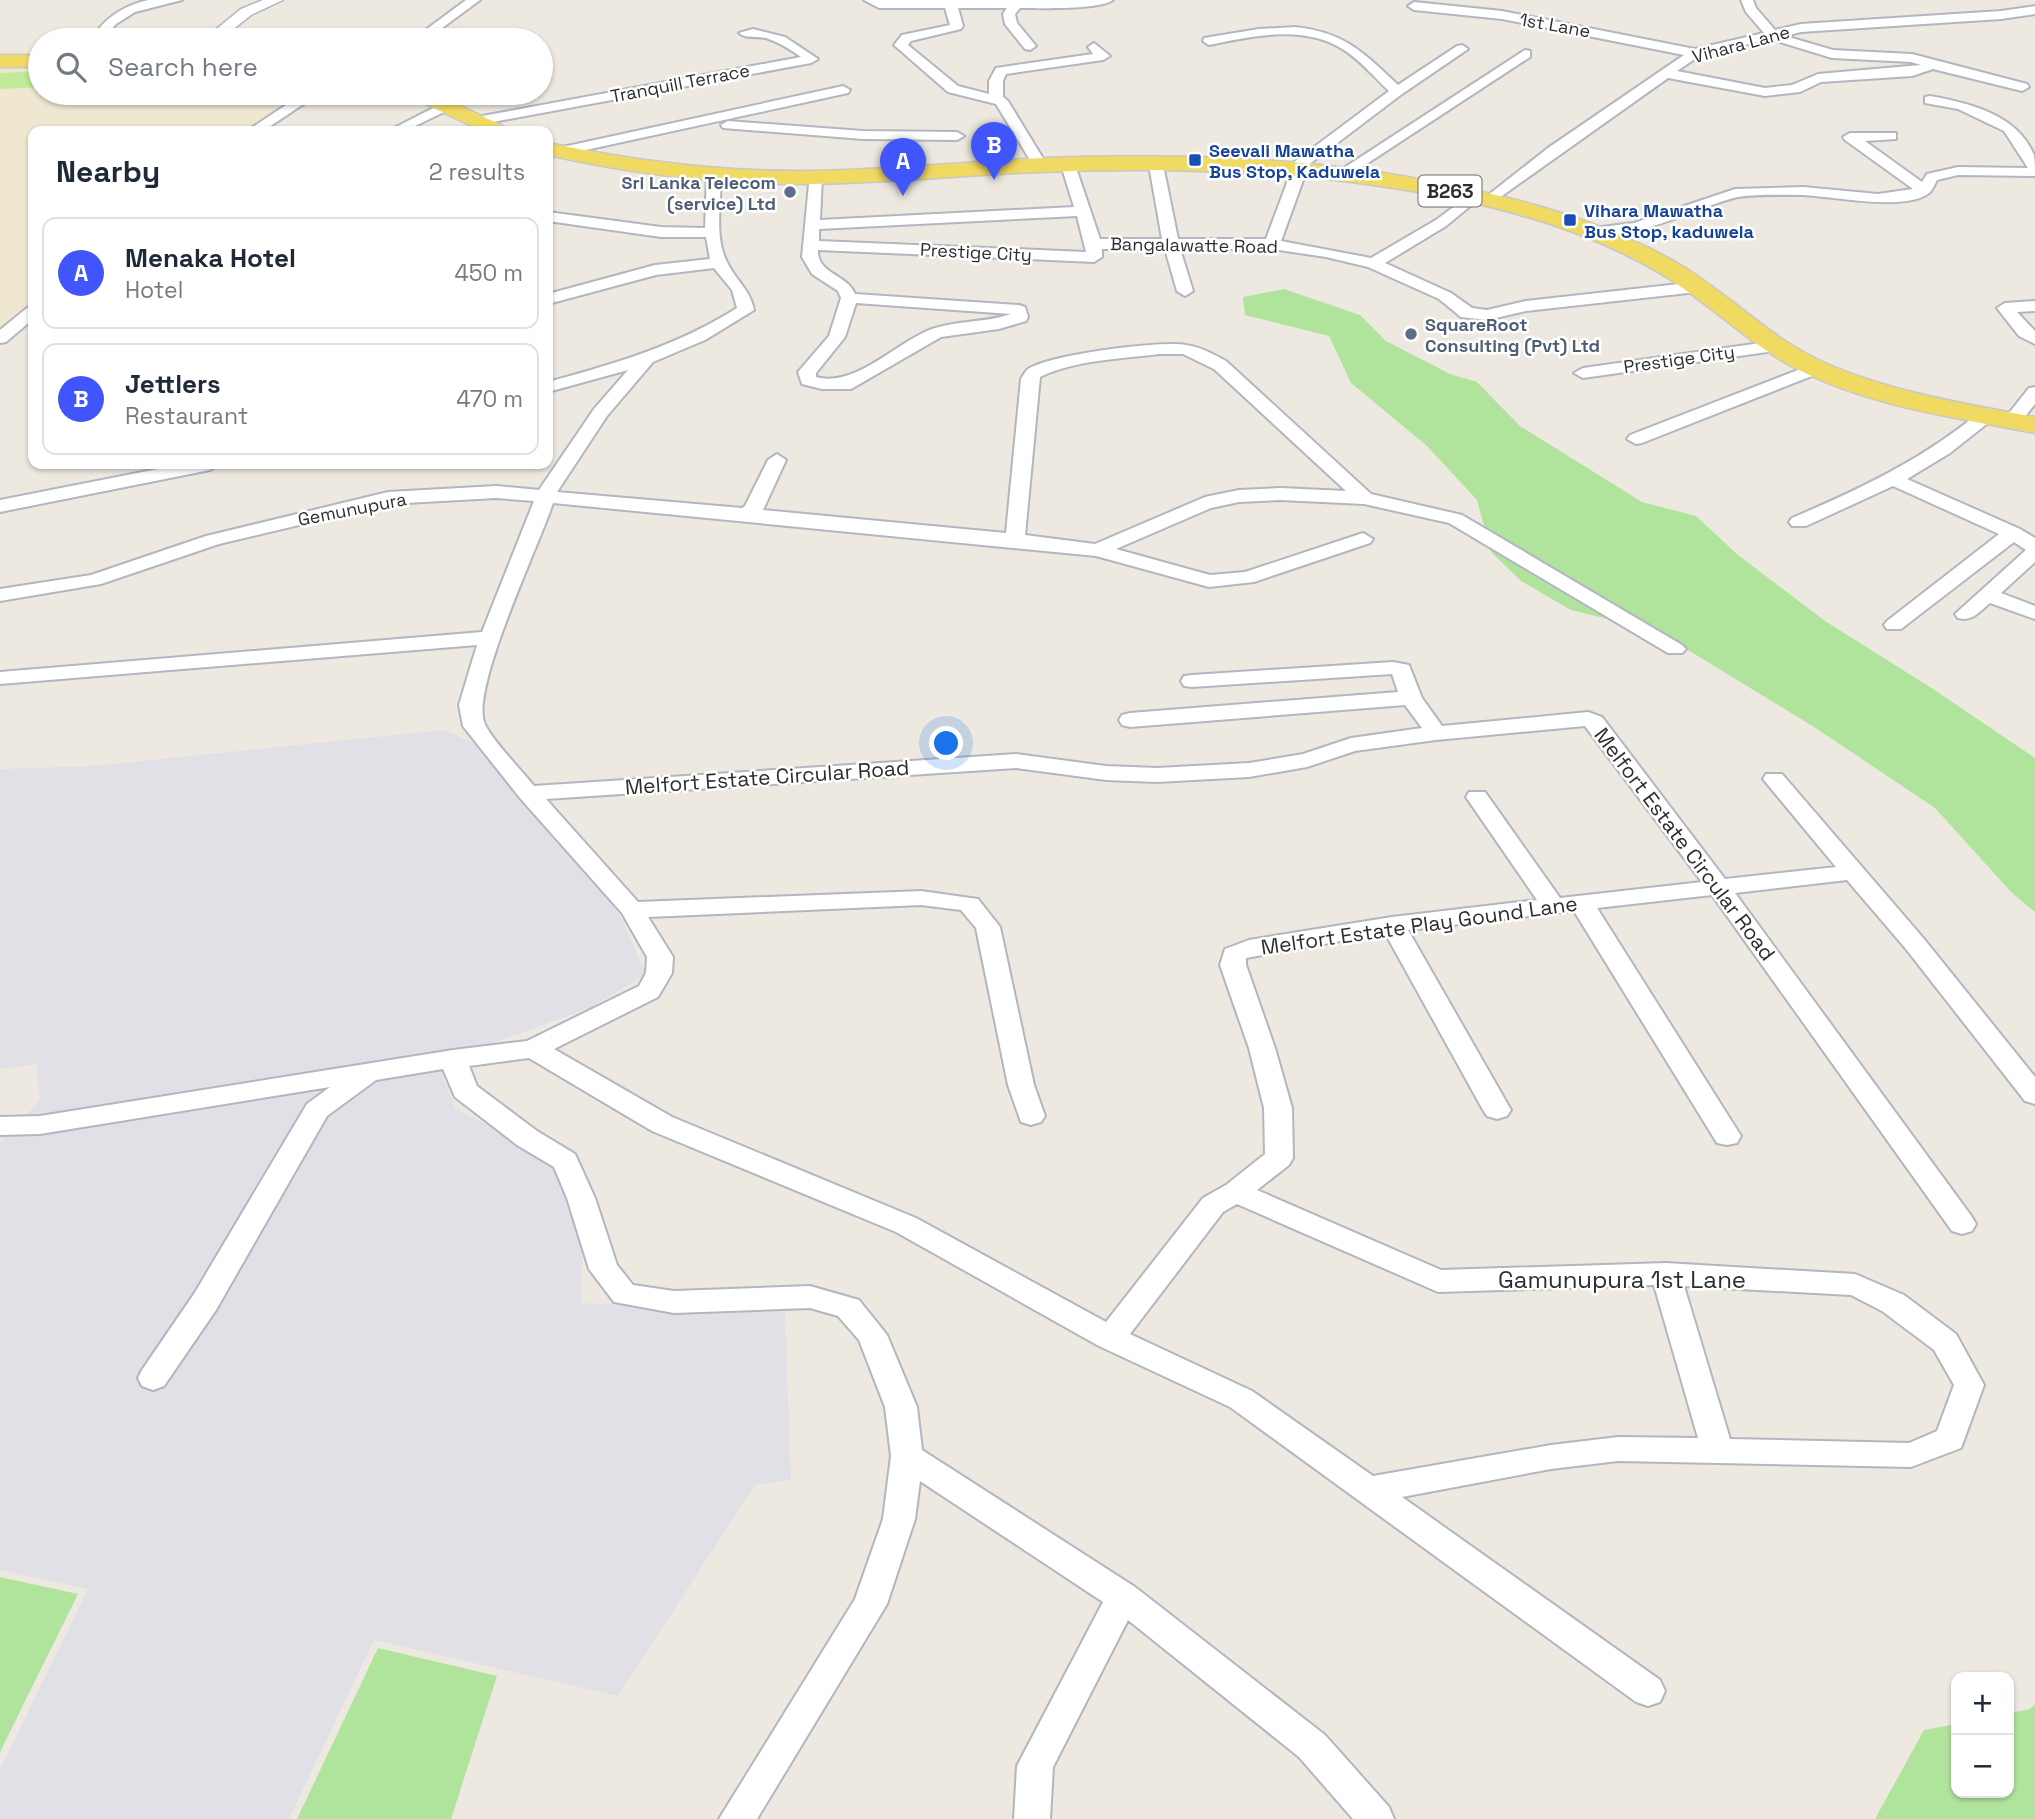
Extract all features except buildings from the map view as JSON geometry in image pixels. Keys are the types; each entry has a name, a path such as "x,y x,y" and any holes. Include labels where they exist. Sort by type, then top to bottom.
{"main road":[{"path":"0,61 28,61"},
{"path":"447,105 488,126"},
{"name":"B263","path":"553,150 643,167 714,174 815,177 1040,165 1156,164 1295,171 1340,175 1484,197 1593,233 1632,249 1697,287 1776,346 1816,368 1888,393 2011,421"}],"street":[{"path":"104,28 129,10 149,1 176,0"},
{"path":"226,28 246,12 276,0"},
{"path":"435,28 474,0"},
{"path":"870,0 879,4 1065,5 1107,0"},
{"path":"1747,0 1750,9 1773,36 1832,54 1912,58 2022,87"},
{"path":"953,4 951,9 957,26 907,38 900,46 953,89 1001,101 1040,165"},
{"path":"1016,4 1009,14 1011,24 1030,46"},
{"path":"1981,5 2001,15"},
{"name":"1st Lane","path":"1415,6 1502,15 1695,53"},
{"name":"Vihara Lane","path":"1484,197 1695,53 1801,28 2001,15 2035,10"},
{"name":"Tranquill Terrace","path":"477,121 811,59 799,47 755,31 745,33"},
{"path":"1209,41 1257,32 1294,32 1327,36 1345,45 1397,91"},
{"path":"996,99 996,81 1001,71 1102,56 1094,47"},
{"path":"1272,244 1295,171 1397,91 1462,48"},
{"path":"1340,175 1525,54"},
{"path":"1665,73 1765,92 1778,92 1795,89 1818,78 1912,72 1925,69 1931,64"},
{"path":"553,150 701,123 843,90"},
{"path":"1930,100 1962,106 2009,128 2035,169"},
{"path":"262,126 294,105"},
{"path":"405,126 447,105"},
{"path":"701,123 863,135 957,136"},
{"path":"1891,136 1850,137 1924,190"},
{"path":"1156,164 1171,244 1185,291"},
{"path":"1068,165 1094,244"},
{"path":"1593,233 1637,227 1735,193 1803,191 1878,198 1911,196 1924,190 1932,177 1958,171 2035,169"},
{"path":"553,386 646,360 717,330 746,310 744,294 718,262 714,233 714,174"},
{"path":"815,177 810,257 818,271 845,288 849,298 837,337 807,372 808,380 822,384 845,384 937,333 999,324 1020,317 1019,310 988,306 849,298"},
{"path":"1373,264 1484,197"},
{"name":"Prestige City","path":"811,225 1083,211"},
{"path":"553,219 661,232 714,233"},
{"name":"Bangalawatte Road","path":"1094,244 1272,244 1326,252 1373,264 1445,296 1467,313 1477,314 1697,287"},
{"name":"Prestige City","path":"810,245 1094,257 1094,244"},
{"path":"553,298 655,270 718,262"},
{"path":"2035,306 2005,308 2025,332 2035,339"},
{"path":"0,338 28,315"},
{"name":"Prestige City","path":"1583,373 1776,346"},
{"path":"1015,540 1033,374 1045,368 1090,358 1159,349 1184,349 1220,365 1364,498"},
{"path":"0,1126 40,1125 372,1071 533,1049 649,991 659,973 660,957 632,910 528,793 474,726 470,705 489,638 534,531 545,494 600,413 646,360"},
{"path":"1636,439 1816,368"},
{"path":"1799,522 1895,480 1956,443 2011,421 2035,392"},
{"path":"744,514 753,510 777,460"},
{"path":"0,506 185,469"},
{"path":"1895,480 2013,533 2035,547"},
{"name":"Gemunupura","path":"0,595 94,580 213,541 388,498 496,492 545,494 1015,540 1097,551 1209,581 1247,578 1363,539"},
{"path":"1097,551 1205,503 1239,496 1280,494 1364,498 1455,519 1675,649"},
{"path":"1894,625 2013,533"},
{"path":"1965,614 2035,552"},
{"path":"1987,595 2035,613"},
{"path":"0,678 489,638"},
{"path":"1192,681 1393,668 1401,670 1412,698 1436,733"},
{"path":"1130,720 1412,698"},
{"name":"Melfort Estate Circular Road","path":"528,793 1016,761 1105,773 1157,775 1249,770 1307,760 1351,745 1436,733 1588,719 1594,722 1773,960 1962,1224"},
{"path":"1774,779 1915,944 2035,1095"},
{"path":"1477,797 1554,907"},
{"name":"Melfort Estate Play Gound Lane","path":"1110,1338 1213,1205 1236,1192 1279,1158 1278,1108 1262,1048 1233,965 1234,954 1249,948 1392,925 1854,872"},
{"path":"632,910 921,898 969,904 988,927 1021,1085 1031,1116"},
{"path":"1581,904 1727,1136"},
{"path":"1392,925 1497,1110"},
{"path":"533,1049 662,1124 906,1225 1110,1338 1241,1399 1648,1691"},
{"path":"453,1059 465,1091 527,1138 565,1161 581,1198 604,1269 624,1294 674,1302 810,1297 848,1308 872,1335 901,1407 907,1456 899,1518 870,1604 737,1819"},
{"path":"153,1378 205,1302 317,1110 372,1071"},
{"name":"Gamunupura 1st Lane","path":"1236,1192 1438,1281 1666,1274 1855,1285 1893,1303 1945,1342 1969,1385 1950,1439 1911,1455 1618,1449 1551,1457 1369,1490"},
{"path":"1666,1274 1718,1452"},
{"path":"907,1456 1123,1597 1312,1746 1376,1819"},
{"path":"1032,1819 1035,1766 1123,1597"}],"shaded area":[{"path":"0,65 28,65 28,105 280,105 252,126 28,126 28,309 0,333"},
{"path":"444,730 502,755 620,915 646,974 590,1008 444,1061 443,1078 456,1109 555,1158 583,1220 581,1303 785,1311 791,1480 755,1485 618,1696 374,1640 289,1819 0,1819 0,1769 88,1589 0,1570 0,1143 40,1100 36,1064 0,1069 0,769 93,766"}],"green space":[{"path":"28,72 28,88 0,89 0,73"},
{"path":"1284,289 1360,315 1386,341 1450,374 1477,382 1520,426 1642,502 1696,516 1738,555 1825,621 2035,758 2035,912 2011,892 1935,808 1814,727 1657,631 1571,610 1521,581 1491,552 1477,500 1427,446 1351,383 1329,336 1245,315 1243,297"},
{"path":"0,1577 78,1594 0,1752"},
{"path":"378,1648 497,1676 451,1819 297,1819"},
{"path":"2035,1704 2035,1819 1875,1819 1924,1730 1951,1725 1951,1798 2014,1798 2014,1712 2030,1709"}],"place":[{"name":"Seevali Mawatha Bus Stop, Kaduwela","path":"1195,160"},
{"name":"Jettlers","path":"994,180"},
{"name":"Sri Lanka Telecom (service) Ltd","path":"790,192"},
{"name":"Menaka Hotel","path":"903,196"},
{"name":"Vihara Mawatha Bus Stop, kaduwela","path":"1570,220"},
{"name":"SquareRoot Consulting (Pvt) Ltd","path":"1411,334"}]}
